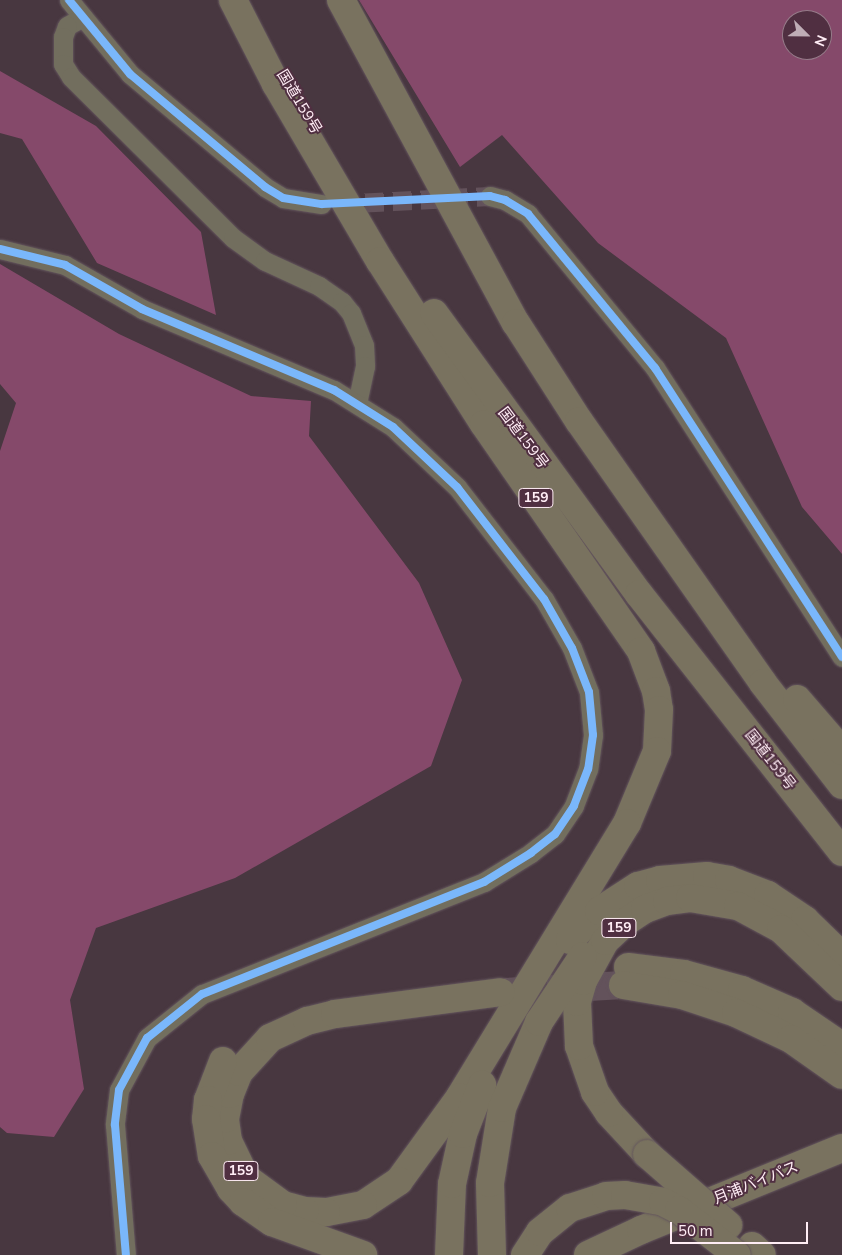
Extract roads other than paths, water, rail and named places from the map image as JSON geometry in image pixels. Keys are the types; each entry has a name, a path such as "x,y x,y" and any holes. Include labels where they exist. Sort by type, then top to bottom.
{"highway":[{"name":"159","path":"233,0 276,84 380,261 484,424 629,631 641,651 656,691 659,710 657,751 640,798 507,992 432,1138 398,1181 382,1194 344,1211 305,1211 283,1205 246,1178 228,1141 225,1119 230,1094 239,1072 270,1038 295,1026 335,1014 507,992 565,946 599,911 638,886 660,880 707,876 729,880 768,894 804,920 842,956"},
{"name":"国道159号","path":"240,0 344,176 500,407 639,594 842,852"},
{"path":"341,0 516,323 645,517 763,683 842,785"},
{"path":"645,517 842,751"},
{"name":"159","path":"750,1252 647,1154 609,1113 595,1092 585,1068 576,1023 577,1002 592,961 612,935 646,908 667,901 690,898 738,906 781,929 842,987"},
{"path":"492,1255 490,1184 502,1108 539,1022 587,951 623,920 646,908"},
{"path":"482,1086 514,1026 565,946"},
{"path":"842,1046 792,1012 742,990 684,974 624,975 736,1013 791,1039 842,1075"},
{"path":"361,1254 272,1222 250,1207 231,1189 212,1156 206,1119 208,1100 223,1061 235,1046 261,1024 305,1004 507,992 482,1086 464,1134 452,1184 449,1255"},
{"name":"月浦バイパス","path":"588,1255 641,1230 842,1148"},
{"path":"525,1255 540,1232 570,1208 606,1196 626,1195 663,1202 750,1252"}],"street":[{"path":"69,0 130,74 265,188 283,198 322,204"},
{"path":"83,17 67,26 63,37 63,64 70,77 234,238 265,261 324,289 351,313 364,345 366,366 357,404"},
{"path":"490,196 505,200 528,214 656,368 842,657"},
{"path":"0,249 65,265 142,309 245,350 357,404 393,427 457,487 544,599 572,648 589,692 593,735 588,769 574,806 555,834 513,866 484,882 202,994 147,1038 120,1090 114,1125 126,1255"}],"tunnel":[{"path":"337,204 490,196"},
{"path":"505,992 623,985"}]}
